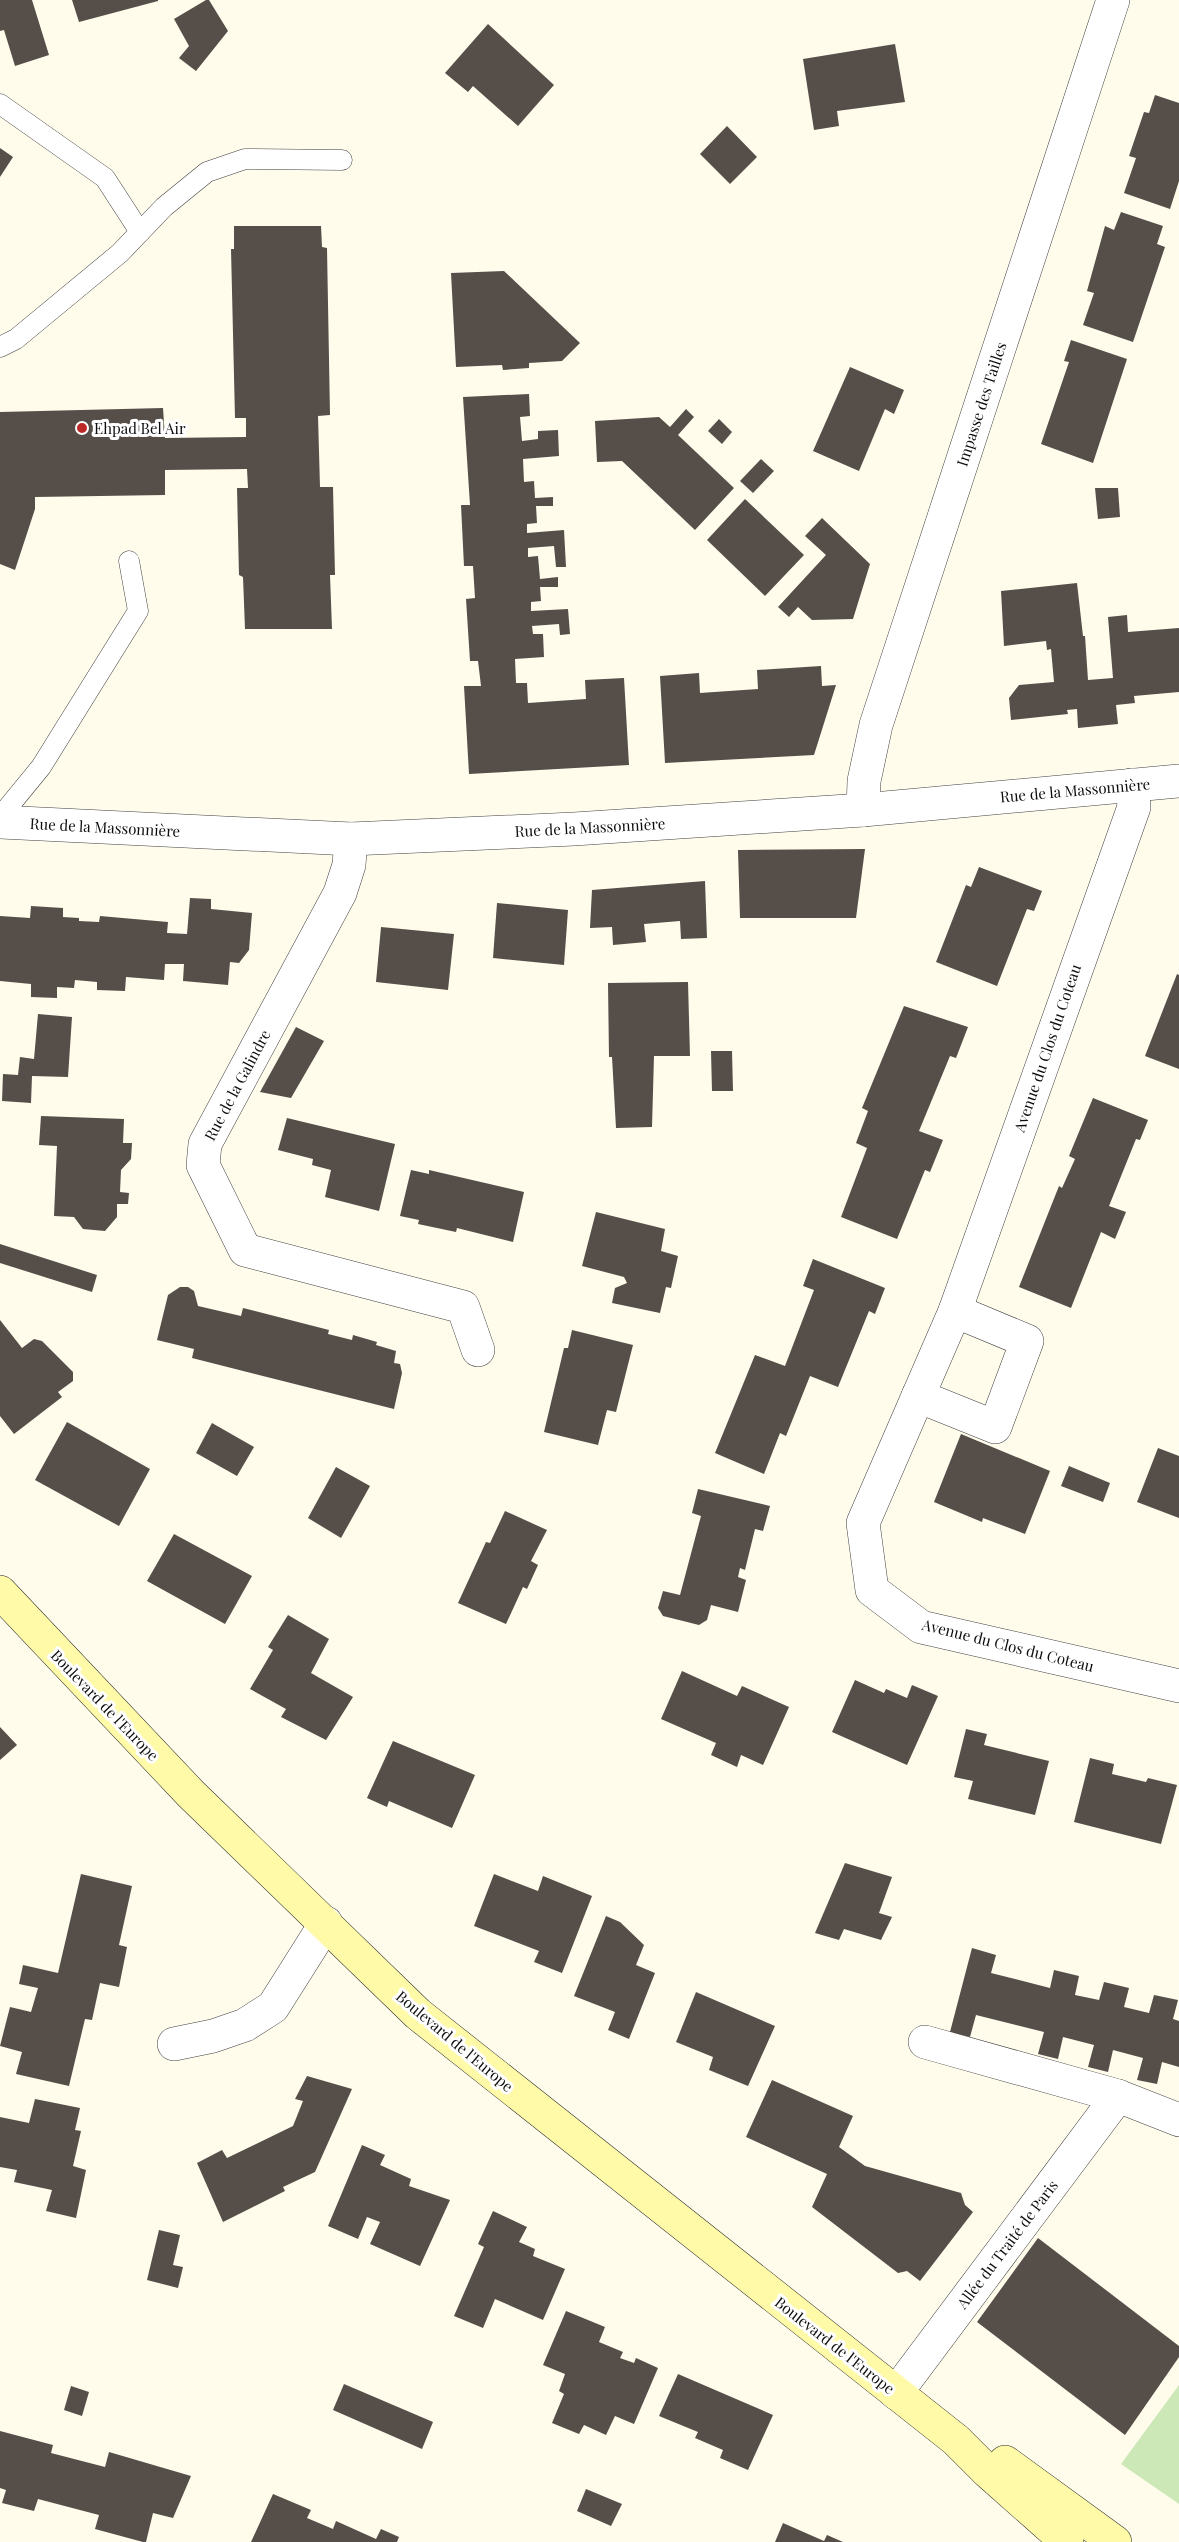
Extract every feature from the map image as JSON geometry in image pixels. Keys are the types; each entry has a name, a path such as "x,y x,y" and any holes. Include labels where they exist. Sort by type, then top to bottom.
{"street":[{"name":"Impasse des Tailles","path":"863,810 864,781 876,725 1113,0"},
{"name":"Rue de la Massonnière","path":"0,822 351,839 574,829 863,810 1179,781"},
{"name":"Avenue du Clos du Coteau","path":"1132,784 1134,807 955,1311 863,1523 872,1590 921,1627 1179,1686"},
{"name":"Rue de la Galindre","path":"351,839 349,865 340,893 205,1144 203,1165 246,1250 463,1307 478,1350"},
{"path":"918,1396 995,1426 1027,1341 955,1311"},
{"name":"Boulevard de l'Europe","path":"0,1592 191,1794 425,2019 956,2440 1066,2542"},
{"path":"174,2044 213,2036 246,2025 273,2007 326,1923"},
{"path":"925,2042 1118,2096 1179,2120"},
{"name":"Allée du Traité de Paris","path":"896,2393 1118,2096"},
{"name":"Boulevard de l'Europe","path":"956,2440 1000,2459 1115,2542"}],"lane":[{"path":"0,104 105,178 140,232"},
{"path":"0,347 16,339 120,253 164,207 207,172 246,159 342,160"},
{"path":"0,817 41,767 138,611 129,561"}],"green space":[{"path":"1179,2385 1179,2504 1121,2464"}],"building":[{"path":"0,0 32,0 49,55 15,66 4,30 0,31"},
{"path":"72,0 158,0 158,1 79,22"},
{"path":"209,0 228,31 196,71 179,58 189,46 174,19"},
{"path":"488,24 554,85 518,126 473,86 468,92 445,73"},
{"path":"895,44 905,102 837,111 839,126 814,130 803,59"},
{"path":"1155,95 1179,103 1179,181 1170,209 1124,193 1136,158 1129,156 1144,112 1149,113"},
{"path":"727,126 757,157 730,184 700,154"},
{"path":"0,148 13,157 0,177"},
{"path":"1121,212 1163,226 1157,244 1165,247 1133,342 1083,325 1094,293 1087,291 1105,226 1114,230"},
{"name":"Ehpad Bel Air","path":"234,226 321,226 322,247 327,248 330,415 318,416 320,487 333,487 335,575 330,575 332,629 245,629 243,577 239,575 237,488 248,488 247,469 165,470 165,495 35,497 35,509 15,570 0,564 0,412 163,408 165,438 246,437 246,418 235,418 231,249 234,249"},
{"path":"504,271 580,343 562,361 529,363 529,368 503,370 502,365 456,367 451,273"},
{"path":"1071,340 1127,359 1093,463 1041,444 1069,362 1064,361"},
{"path":"850,367 904,390 894,414 885,409 859,471 813,451"},
{"path":"529,394 530,416 520,417 522,441 538,439 538,431 558,430 559,456 523,459 524,482 534,481 535,498 553,497 553,506 536,506 537,523 527,524 527,533 564,530 566,567 556,567 554,546 528,548 528,557 538,556 540,579 558,577 558,587 540,587 541,601 531,602 531,611 568,609 570,634 560,635 559,624 532,626 533,634 543,634 544,657 515,659 516,683 527,683 528,703 586,699 585,680 624,678 629,765 469,774 464,686 481,686 478,661 470,661 466,599 475,598 473,566 464,566 461,505 470,505 463,397"},
{"path":"686,409 694,417 678,435 734,488 695,530 622,461 597,462 595,421 659,417 670,427"},
{"path":"719,419 732,432 722,444 708,431"},
{"path":"761,459 774,471 753,493 740,481"},
{"path":"1095,488 1118,488 1120,517 1098,519"},
{"path":"745,499 804,555 765,596 707,540"},
{"path":"822,518 870,564 853,619 812,620 798,607 789,617 778,607 826,555 805,536"},
{"path":"1077,583 1083,636 1085,636 1088,680 1113,678 1108,617 1127,615 1128,632 1179,628 1179,692 1134,696 1135,703 1116,705 1118,724 1078,728 1077,709 1067,710 1068,714 1011,720 1009,698 1019,685 1054,682 1051,649 1047,650 1046,641 1004,646 1001,591"},
{"path":"821,666 822,686 836,685 814,755 665,763 660,676 699,673 700,693 758,689 757,670"},
{"path":"865,849 856,918 740,918 738,850"},
{"path":"979,867 1042,891 1034,911 1027,909 997,986 936,962 966,885 971,887"},
{"path":"705,881 707,938 681,939 680,921 644,924 646,942 613,945 612,927 590,928 592,890"},
{"path":"190,898 211,899 211,909 252,913 249,950 239,963 230,962 228,985 183,981 184,964 165,964 164,980 126,977 125,991 97,990 97,982 75,980 74,988 57,987 57,998 31,997 31,984 0,981 0,916 30,918 31,906 63,908 63,917 79,918 79,921 99,922 100,916 168,922 167,933 187,934"},
{"path":"497,903 568,910 564,965 493,958"},
{"path":"381,927 454,934 448,990 376,982"},
{"path":"1177,974 1179,975 1179,1069 1145,1056"},
{"path":"688,982 690,1056 654,1056 652,1127 616,1128 612,1057 609,1057 608,983"},
{"path":"904,1006 968,1027 956,1058 950,1056 919,1131 943,1140 930,1172 925,1170 897,1239 841,1217 867,1148 856,1143 868,1111 862,1108"},
{"path":"38,1014 72,1017 68,1077 32,1076 31,1103 2,1101 3,1074 18,1075 20,1057 34,1059"},
{"path":"296,1027 324,1041 291,1098 260,1092"},
{"path":"711,1051 732,1051 733,1091 712,1091"},
{"path":"1093,1098 1148,1120 1140,1140 1136,1139 1109,1206 1126,1212 1115,1239 1101,1232 1071,1308 1019,1287 1059,1186 1062,1188 1075,1159 1069,1156"},
{"path":"41,1116 124,1119 123,1143 132,1143 131,1159 121,1170 120,1192 129,1193 128,1204 117,1204 117,1217 105,1231 83,1229 74,1217 54,1216 57,1146 39,1145"},
{"path":"287,1118 395,1144 379,1211 325,1197 331,1170 312,1165 313,1159 278,1150"},
{"path":"411,1170 429,1174 429,1170 524,1192 513,1242 457,1228 456,1232 418,1224 419,1220 400,1216"},
{"path":"596,1212 665,1229 661,1251 678,1256 671,1288 666,1287 660,1313 612,1303 615,1288 627,1283 624,1277 582,1266"},
{"path":"0,1244 97,1275 92,1292 0,1263"},
{"path":"813,1259 885,1288 875,1314 869,1311 838,1387 810,1376 786,1436 780,1433 764,1474 715,1453 755,1355 785,1366 814,1290 803,1286"},
{"path":"180,1287 188,1287 194,1291 198,1306 241,1316 243,1308 329,1330 328,1334 352,1340 353,1335 377,1342 376,1345 396,1351 394,1363 400,1364 402,1373 394,1409 192,1358 194,1349 157,1340 168,1295"},
{"path":"0,1320 22,1348 34,1339 42,1341 73,1372 73,1381 58,1392 62,1397 14,1434 0,1416"},
{"path":"572,1330 633,1345 616,1412 607,1410 598,1445 544,1432 564,1348 568,1348"},
{"path":"67,1422 150,1469 119,1526 35,1480"},
{"path":"212,1423 254,1447 237,1476 196,1453"},
{"path":"961,1434 1050,1471 1025,1534 983,1518 982,1522 934,1502"},
{"path":"1158,1448 1179,1456 1179,1518 1137,1502"},
{"path":"1069,1466 1110,1483 1103,1502 1061,1486"},
{"path":"336,1467 370,1486 341,1538 308,1518"},
{"path":"698,1489 770,1506 763,1531 755,1529 745,1570 740,1568 738,1577 746,1580 738,1612 711,1605 707,1620 699,1625 663,1616 658,1608 663,1591 680,1595 701,1516 692,1513"},
{"path":"505,1511 547,1530 531,1561 538,1565 527,1589 523,1587 506,1624 458,1603 486,1542 490,1543"},
{"path":"174,1534 252,1576 225,1624 147,1581"},
{"path":"288,1615 329,1639 311,1673 353,1697 326,1740 281,1717 286,1709 250,1689 273,1650 268,1647"},
{"path":"682,1671 737,1696 742,1686 789,1707 763,1765 741,1755 737,1767 711,1755 716,1743 661,1719"},
{"path":"855,1680 884,1693 886,1689 907,1698 912,1685 938,1696 907,1765 832,1732"},
{"path":"0,1727 17,1745 0,1760"},
{"path":"966,1729 987,1734 984,1745 1049,1761 1035,1815 968,1799 973,1781 954,1777"},
{"path":"393,1741 475,1775 452,1828 389,1801 387,1807 367,1798"},
{"path":"1090,1758 1114,1764 1112,1774 1146,1782 1148,1778 1177,1785 1161,1844 1074,1822"},
{"path":"845,1863 892,1877 879,1913 892,1917 881,1940 844,1929 839,1940 815,1933"},
{"path":"81,1874 132,1886 119,1945 127,1947 119,1987 100,1983 92,2020 85,2019 69,2086 16,2074 22,2052 0,2046 10,2007 31,2012 38,1988 19,1984 23,1965 58,1973"},
{"path":"494,1874 538,1891 543,1876 592,1896 562,1973 534,1962 539,1951 474,1926"},
{"path":"606,1916 620,1922 644,1945 636,1965 655,1973 629,2039 608,2030 615,2012 574,1996"},
{"path":"972,1948 996,1955 991,1973 1050,1988 1054,1970 1079,1976 1075,1995 1099,2000 1104,1982 1129,1988 1124,2007 1149,2013 1154,1995 1178,2000 1173,2019 1179,2021 1179,2067 1162,2062 1157,2084 1137,2080 1143,2058 1113,2050 1108,2072 1088,2067 1094,2045 1063,2037 1058,2059 1038,2054 1044,2032 976,2015 970,2037 950,2032"},
{"path":"696,1992 775,2026 748,2086 709,2070 713,2057 676,2042"},
{"path":"307,2076 352,2089 315,2172 283,2187 285,2191 223,2222 197,2163 222,2150 227,2158 293,2126 303,2101 295,2099"},
{"path":"772,2080 853,2116 839,2147 865,2166 961,2193 965,2205 973,2212 920,2281 907,2271 898,2273 812,2207 827,2174 746,2137"},
{"path":"35,2099 80,2108 75,2130 81,2131 73,2166 86,2170 76,2218 46,2211 52,2190 14,2182 17,2170 0,2167 0,2117 29,2123"},
{"path":"362,2145 385,2155 380,2165 411,2179 409,2186 450,2200 420,2266 370,2244 380,2222 367,2217 358,2239 328,2226"},
{"path":"493,2211 527,2227 519,2242 535,2249 533,2256 565,2269 543,2320 495,2299 483,2328 454,2316 484,2247 478,2244"},
{"path":"159,2230 180,2235 173,2265 183,2267 178,2288 147,2280"},
{"path":"1038,2238 1179,2346 1179,2357 1125,2435 977,2322"},
{"path":"566,2311 605,2327 599,2342 623,2352 620,2358 634,2363 636,2358 658,2368 634,2424 615,2416 606,2435 584,2425 579,2434 552,2423 564,2394 559,2391 565,2374 543,2365"},
{"path":"678,2374 773,2415 748,2470 720,2458 723,2450 695,2438 698,2432 659,2416"},
{"path":"344,2384 433,2422 422,2449 333,2410"},
{"path":"71,2386 89,2392 82,2416 64,2410"},
{"path":"0,2431 53,2445 51,2453 105,2467 109,2452 191,2476 173,2518 153,2513 146,2542 143,2542 95,2529 99,2515 38,2499 34,2511 2,2503 6,2490 0,2488"},
{"path":"586,2489 622,2504 611,2526 577,2511"},
{"path":"273,2494 311,2510 307,2518 333,2529 336,2521 376,2539 381,2529 399,2537 397,2542 251,2542"},
{"path":"783,2523 824,2541 827,2535 843,2542 775,2542"}],"place":[{"name":"Ehpad Bel Air","path":"82,428"}]}
